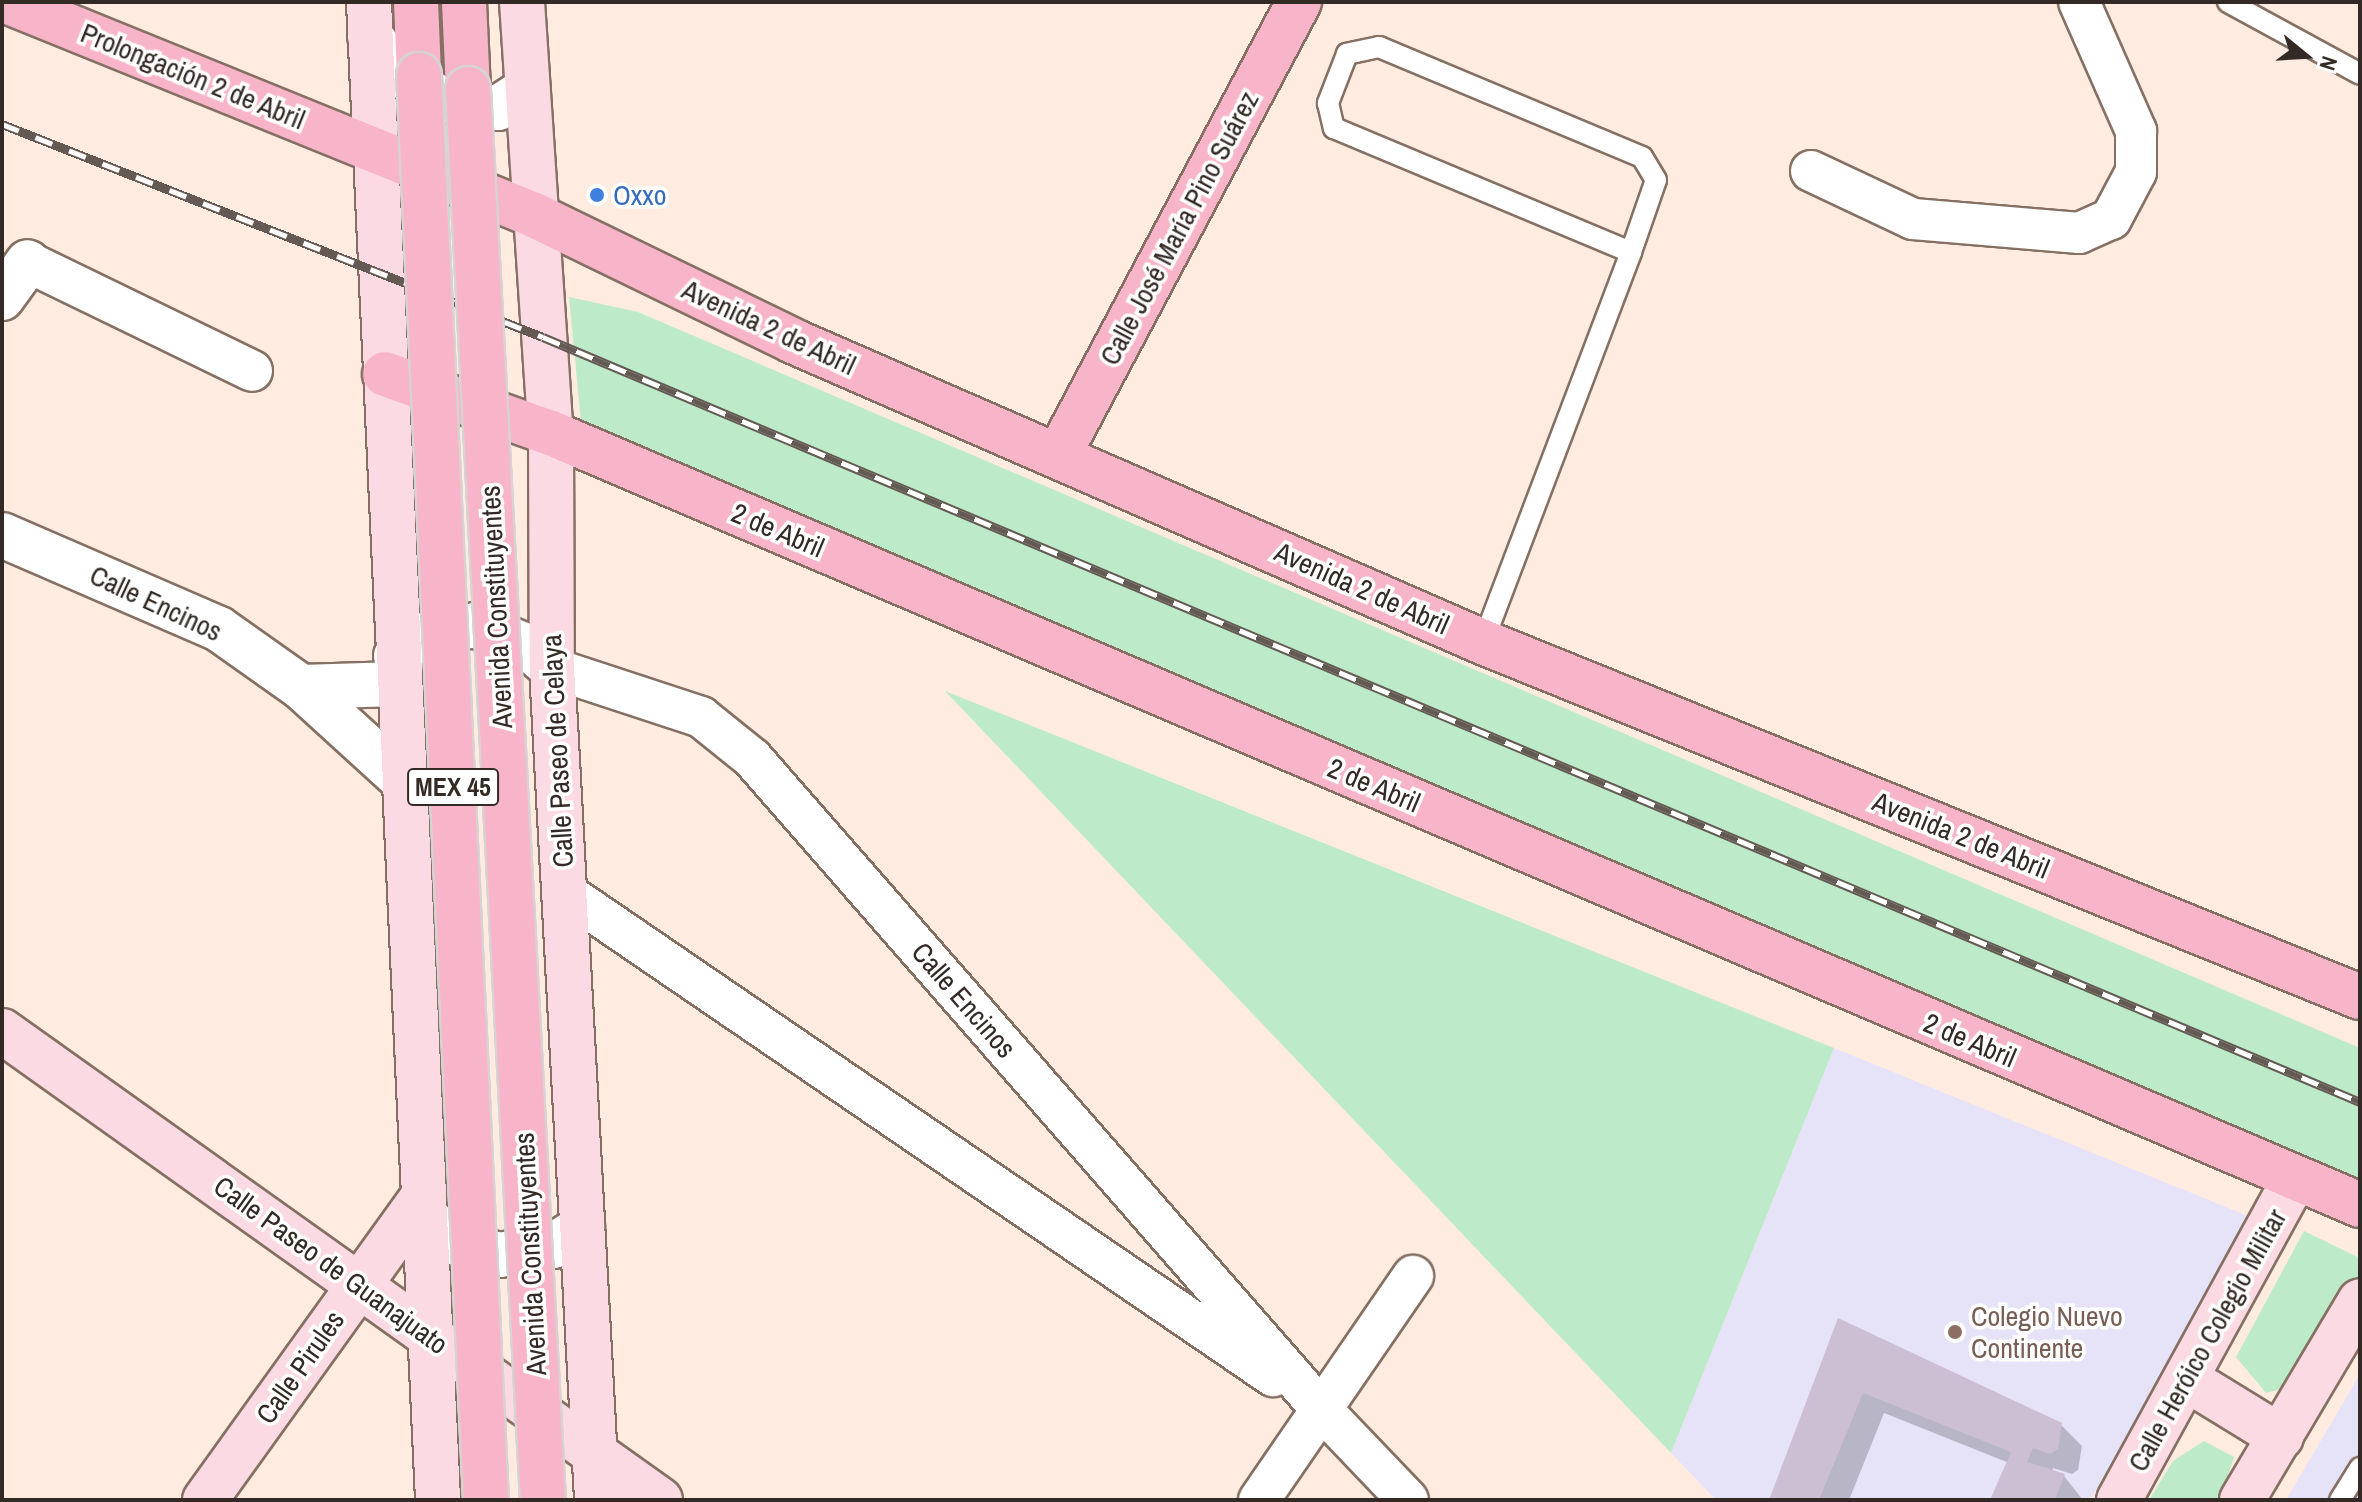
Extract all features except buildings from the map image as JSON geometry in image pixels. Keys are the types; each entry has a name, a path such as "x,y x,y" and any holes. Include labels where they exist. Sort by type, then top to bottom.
{"main road":[{"name":"Prolongación 2 de Abril","path":"9,2 376,150"},
{"name":"Avenida Constituyentes","path":"416,2 486,1500"},
{"name":"Avenida Constituyentes","path":"464,2 543,1500"},
{"name":"Calle Paseo de Celaya","path":"522,2 551,433 552,668 597,1500"},
{"name":"Calle José María Pino Suárez","path":"1059,454 1299,2"},
{"path":"370,19 396,670 438,1500"},
{"name":"Avenida 2 de Abril","path":"376,150 534,215 793,341 1059,454 1483,642 2360,997"},
{"name":"2 de Abril","path":"385,374 551,433 2360,1205"},
{"name":"Calle Paseo de Guanajuato","path":"2,1031 360,1282 430,1338 595,1453 640,1495"},
{"name":"Calle Heróico Colegio Militar","path":"2119,1500 2188,1380 2295,1179"},
{"name":"Calle Pirules","path":"205,1500 360,1282 424,1206"},
{"path":"2242,1500 2360,1301"},
{"path":"2188,1380 2281,1437"}],"street":[{"path":"1811,171 1913,219 2079,233 2111,219 2136,172 2136,131 2079,2"},
{"path":"370,19 402,76 445,101 498,108 527,89"},
{"path":"2,298 28,262 252,371"},
{"name":"Calle Encinos","path":"2,535 219,629 301,687 401,778"},
{"path":"301,687 396,670 424,635 475,625 526,646 552,668"},
{"name":"Calle Encinos","path":"552,668 701,717 752,758 1322,1410 1408,1500"},
{"name":"Calle Encinos","path":"563,891 1322,1410"},
{"path":"424,1206 457,1243 499,1255 553,1246 582,1227"},
{"path":"1259,1500 1413,1276"}],"lane":[{"path":"2228,2 2360,74"},
{"path":"1483,642 1631,252 1656,180 1642,157 1379,47 1347,54 1328,103 1334,128 1631,252"},
{"path":"2340,1500 2360,1468"}],"shaded area":[{"name":"Colegio Nuevo Continente","path":"1834,1048 2258,1220 2090,1500 1716,1500 1671,1453"},
{"path":"2360,1374 2360,1500 2286,1500"}],"green space":[{"path":"569,297 638,312 2360,1048 2360,1179 582,433"},
{"path":"945,691 1834,1048 1671,1453"},
{"path":"2304,1231 2360,1258 2360,1275 2289,1387 2266,1393 2236,1357"},
{"path":"2204,1441 2234,1457 2220,1500 2149,1500 2173,1461"}],"railway":[{"path":"2,124 543,337 2360,1102"}],"place":[{"name":"Oxxo","path":"597,195"},
{"name":"Colegio Nuevo Continente","path":"1955,1332"}]}
